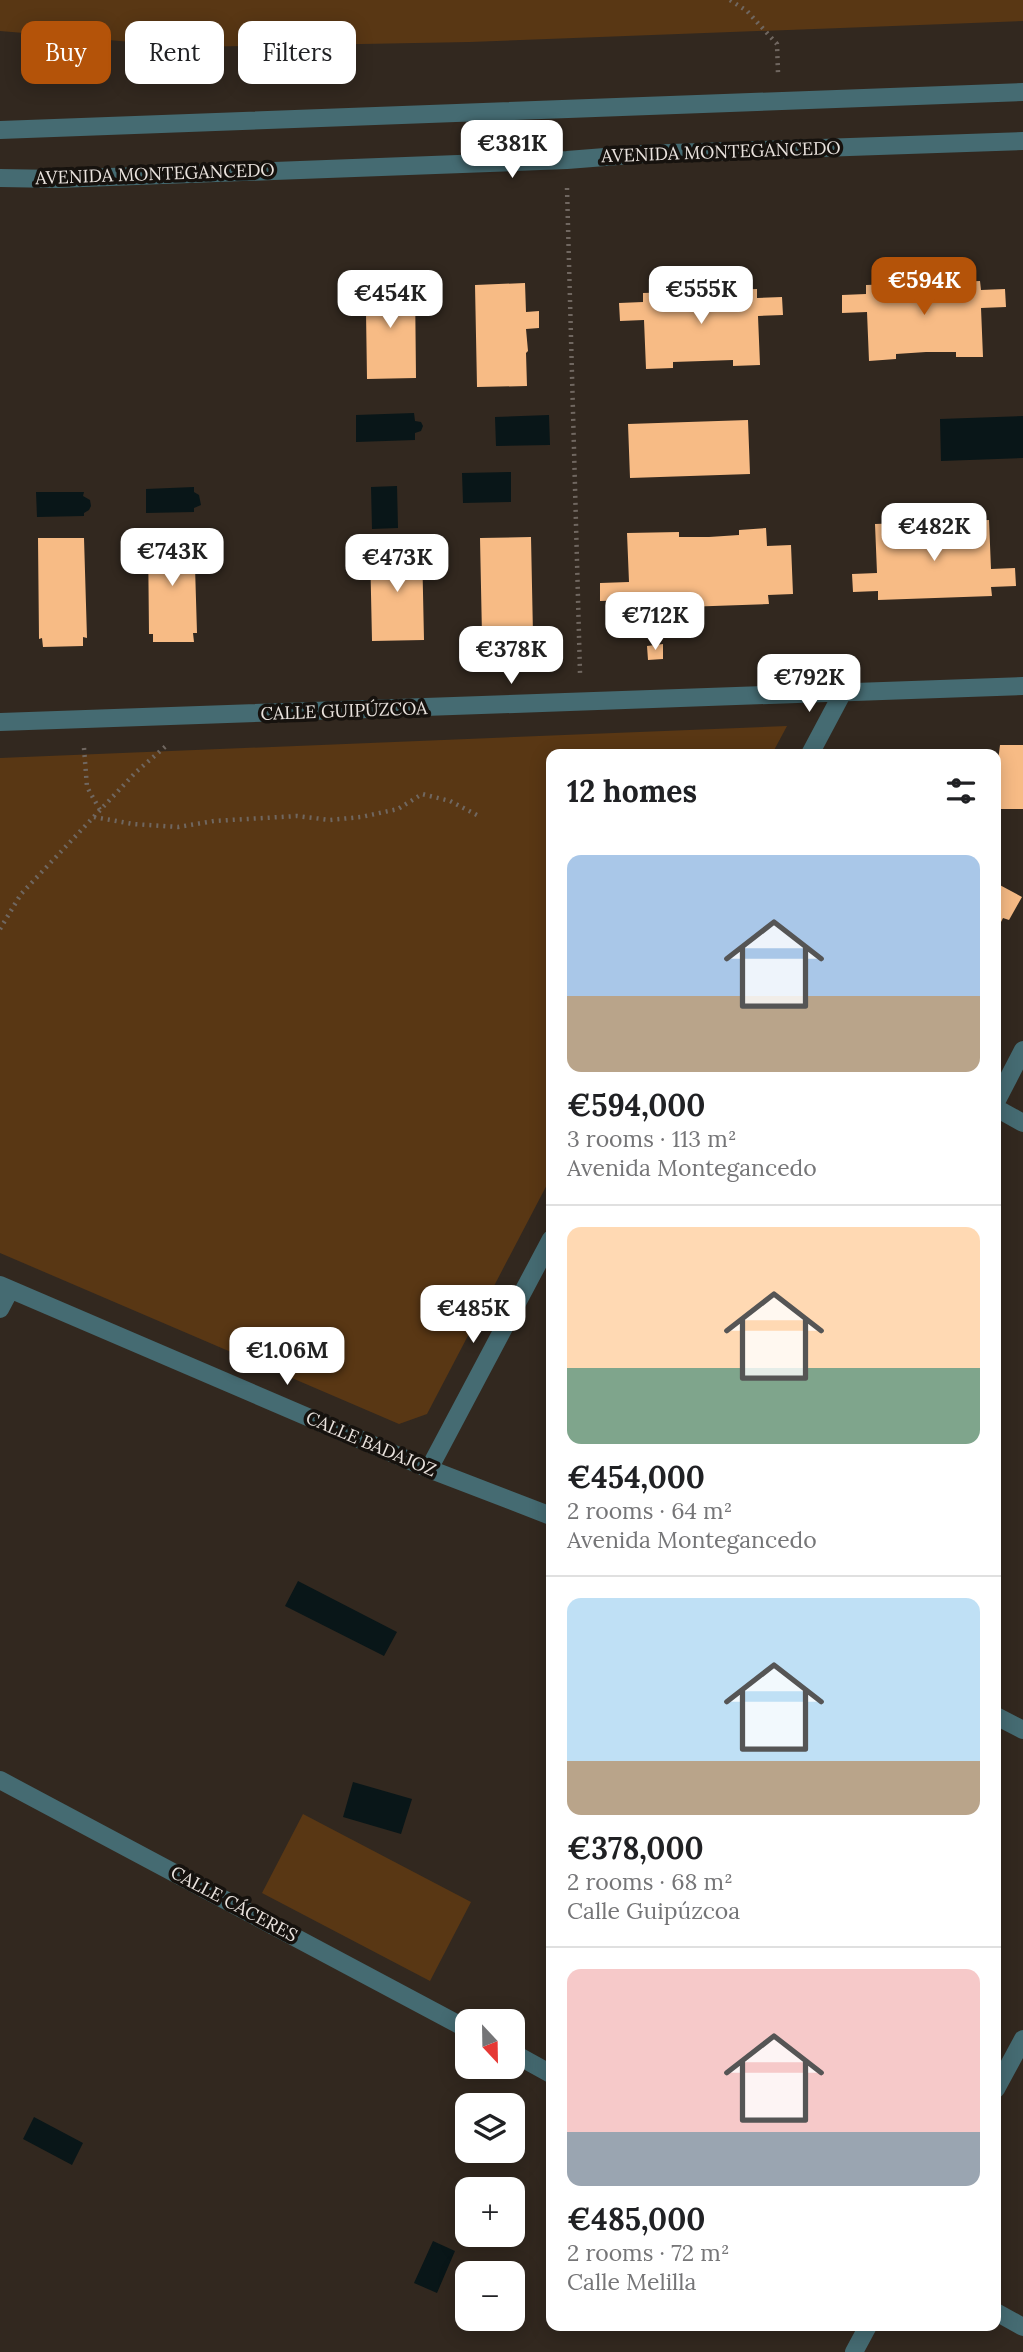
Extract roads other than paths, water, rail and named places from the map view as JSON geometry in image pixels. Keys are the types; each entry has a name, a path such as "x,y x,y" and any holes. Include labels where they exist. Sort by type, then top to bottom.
{"street":[{"path":"0,130 1023,92"},
{"name":"AVENIDA MONTEGANCEDO","path":"0,178 57,179 1023,141"},
{"name":"CALLE GUIPÚZCOA","path":"0,722 1023,686"},
{"path":"813,749 843,692"},
{"path":"1001,1092 1023,1050"},
{"path":"1001,1111 1023,1123"},
{"path":"429,1469 546,1248"},
{"path":"0,1309 5,1287"},
{"name":"CALLE BADAJOZ","path":"5,1287 429,1469 546,1514"},
{"path":"1001,1719 1023,1730"},
{"name":"CALLE CÁCERES","path":"0,1780 455,2023"},
{"path":"1001,2080 1023,2039"},
{"path":"525,2060 546,2071"},
{"path":"1001,2315 1023,2327"},
{"path":"854,2352 865,2331"}]}
